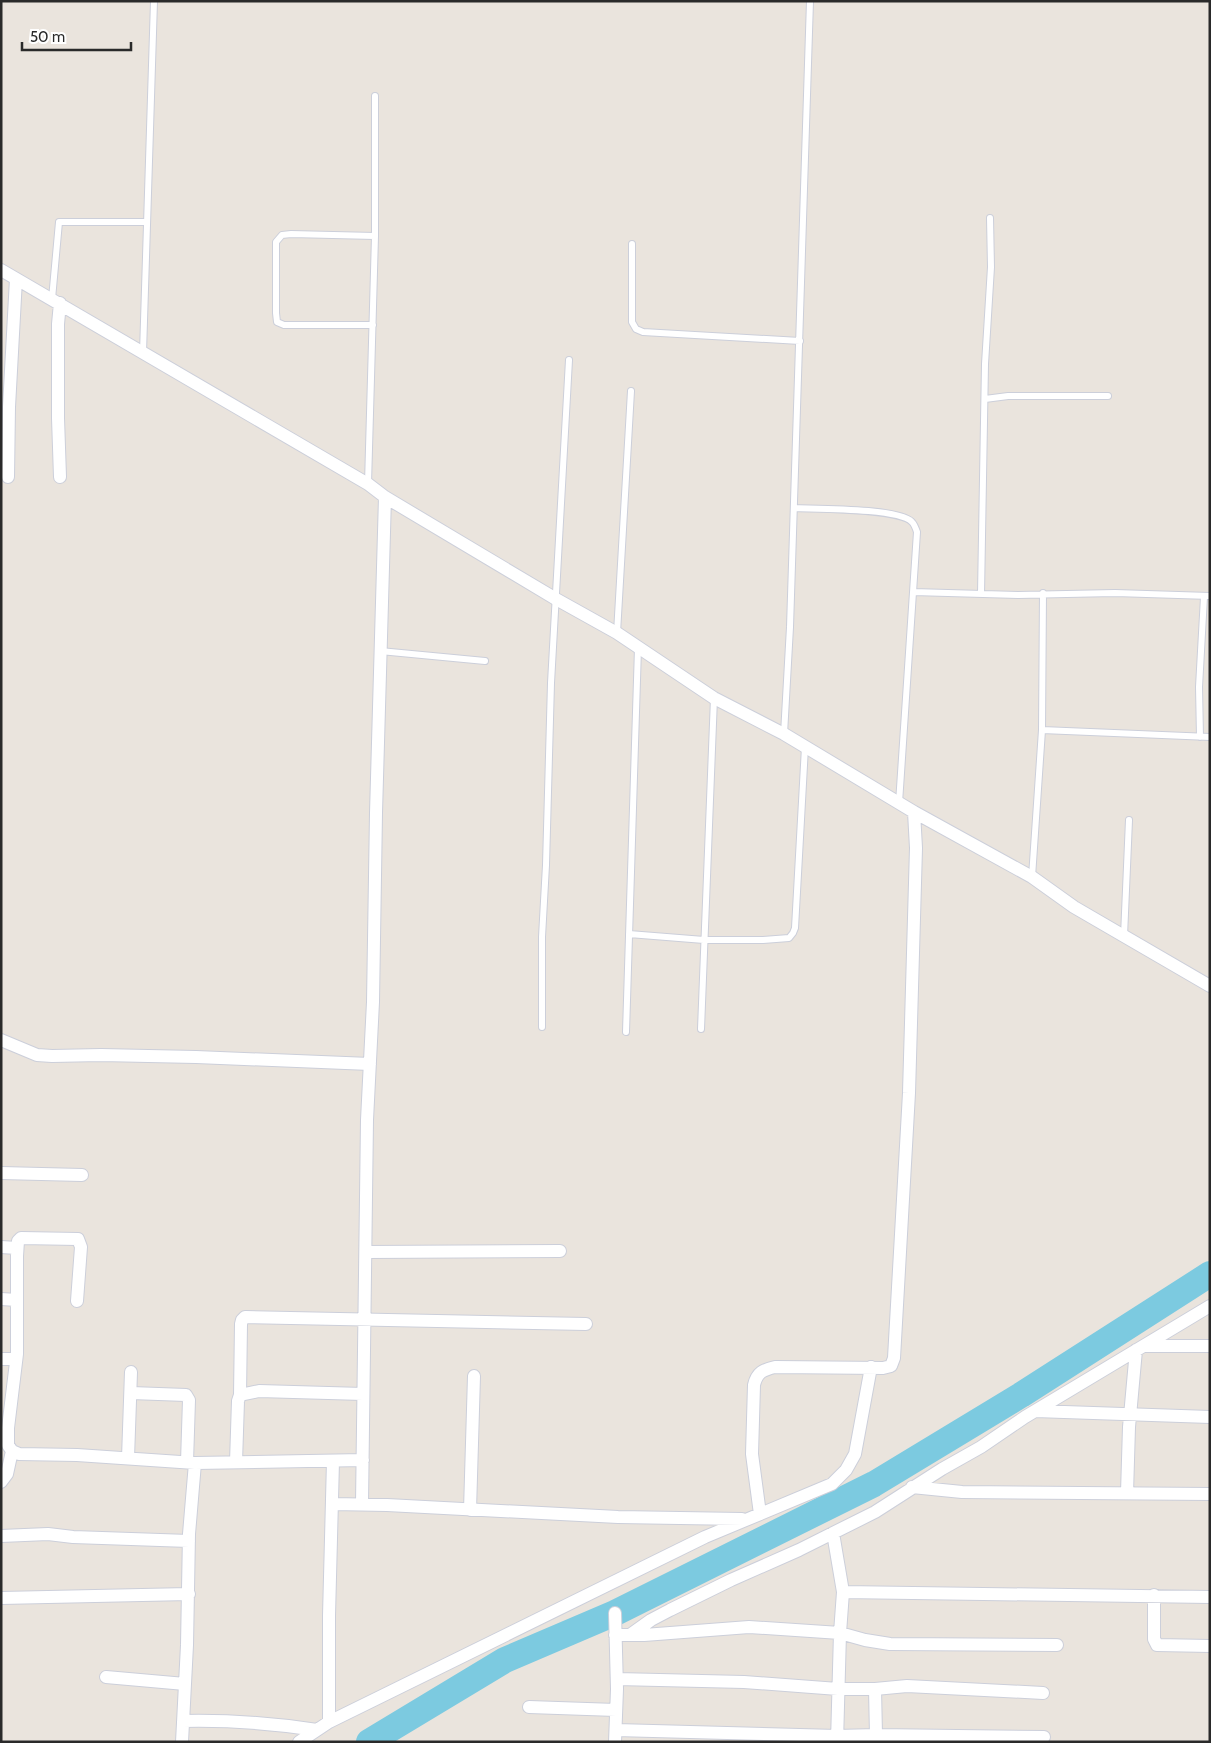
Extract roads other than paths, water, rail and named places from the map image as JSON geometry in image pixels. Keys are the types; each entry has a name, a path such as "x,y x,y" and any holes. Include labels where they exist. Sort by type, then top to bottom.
{"street":[{"path":"1,270 56,301 142,354 368,484 385,497 617,634 714,698 784,734 914,812 1032,877 1074,907 1210,986"},
{"path":"8,477 8,407 16,279"},
{"path":"56,301 60,477"},
{"path":"362,1504 370,1064 385,497"},
{"path":"760,1514 752,1454 754,1385 756,1377 761,1371 775,1367 883,1368 891,1366 894,1358 909,1093 916,848 914,812"},
{"path":"1,1040 25,1051 44,1055 186,1056 370,1064"},
{"path":"1,1173 82,1175"},
{"path":"78,1301 81,1247 78,1239 21,1238 17,1248 16,1359 5,1428 8,1445 12,1451 19,1454 191,1462 363,1460"},
{"path":"1,1247 17,1248"},
{"path":"366,1252 560,1251"},
{"path":"1,1300 17,1300"},
{"path":"630,1635 651,1620 670,1610 875,1512 912,1487 981,1447 1035,1411 1210,1306"},
{"path":"236,1462 238,1401 240,1395 241,1324 243,1318 586,1324"},
{"path":"1140,1348 1210,1346"},
{"path":"1127,1493 1130,1414 1140,1348"},
{"path":"1,1359 16,1359"},
{"path":"301,1741 329,1722 705,1537 832,1484 846,1470 855,1454 871,1367"},
{"path":"128,1458 131,1372"},
{"path":"470,1510 474,1376"},
{"path":"240,1395 259,1391 363,1394"},
{"path":"131,1393 186,1395 188,1400 191,1462 182,1742"},
{"path":"1035,1411 1210,1417"},
{"path":"1,1482 7,1474 12,1451"},
{"path":"329,1722 329,1607 333,1461"},
{"path":"912,1487 962,1492 1210,1494"},
{"path":"333,1504 618,1517 747,1519"},
{"path":"833,1533 843,1592 837,1739"},
{"path":"1,1536 48,1534 73,1537 189,1541"},
{"path":"843,1592 1210,1597"},
{"path":"1,1598 188,1594"},
{"path":"1154,1595 1154,1639 1158,1645 1210,1646"},
{"path":"614,1612 617,1679 615,1736 837,1739 1044,1738"},
{"path":"615,1635 749,1627 840,1632 865,1640 890,1644 1057,1645"},
{"path":"106,1678 185,1684"},
{"path":"617,1679 744,1682 838,1689 875,1689 907,1686 1043,1693"},
{"path":"875,1689 876,1738"},
{"path":"529,1707 616,1710"},
{"path":"183,1721 270,1723 317,1730"}],"lane":[{"path":"142,354 154,1"},
{"path":"784,734 790,627 810,1"},
{"path":"368,484 375,236 375,96"},
{"path":"981,594 985,364 991,267 990,218"},
{"path":"56,301 59,222 147,222"},
{"path":"373,326 284,325 277,322 276,242 282,235 291,234 375,236"},
{"path":"632,244 632,322 636,329 643,332 800,341"},
{"path":"542,1027 542,937 551,683 569,360"},
{"path":"617,634 631,391"},
{"path":"985,399 1008,396 1108,396"},
{"path":"794,508 879,512 901,516 911,521 917,532 899,803"},
{"path":"912,592 1207,597 1199,687 1200,736"},
{"path":"1032,877 1042,730 1043,593"},
{"path":"626,1032 638,648"},
{"path":"380,651 485,661"},
{"path":"701,1029 714,698"},
{"path":"1042,730 1210,737"},
{"path":"628,934 704,940 783,940 793,934 805,747"},
{"path":"1124,936 1129,820"}],"waterway":[{"path":"369,1742 505,1660 615,1613 874,1484 1021,1395 1210,1274"}]}
